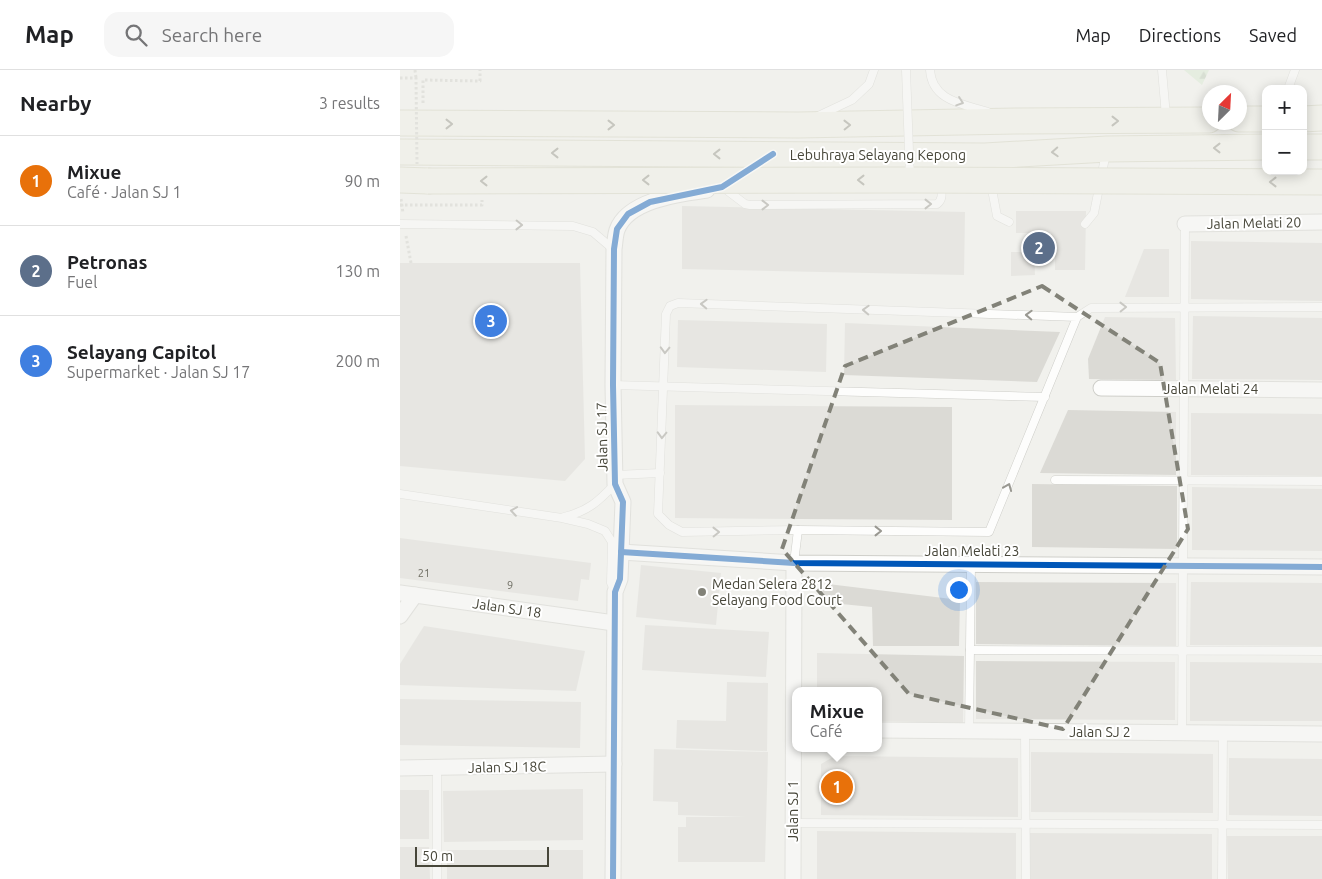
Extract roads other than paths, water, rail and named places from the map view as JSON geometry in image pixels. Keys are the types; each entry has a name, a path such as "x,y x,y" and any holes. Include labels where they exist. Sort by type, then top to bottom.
{"main road":[{"path":"1307,119 1322,118"},
{"path":"400,124 798,125 1202,120"},
{"path":"1307,147 1322,147"},
{"name":"Lebuhraya Selayang Kepong","path":"400,152 773,154 939,164 987,164 1107,149 1262,148"},
{"path":"400,180 1322,182"}],"street":[{"name":"Jalan SJ 17","path":"614,879 614,624 615,592 620,579 623,502 615,480 613,385 614,249 617,229 628,214 650,202 722,187 773,154"},
{"name":"Jalan Melati 20","path":"1186,224 1322,222"},
{"name":"Jalan Melati 24","path":"1101,388 1322,390"},
{"name":"Jalan Melati 23","path":"621,552 794,563 1322,566"},
{"name":"Jalan SJ 1","path":"794,563 794,687"},
{"name":"Jalan SJ 18","path":"407,594 614,624"},
{"path":"400,616 407,594"},
{"name":"Jalan SJ 2","path":"882,730 1322,734"},
{"name":"Jalan SJ 1","path":"793,879 794,752"},
{"name":"Jalan SJ 18C","path":"400,768 614,764"}],"lane":[{"path":"798,125 852,100 869,84 874,70"},
{"path":"906,70 910,180"},
{"path":"930,70 934,87 941,94 1016,121"},
{"path":"1162,70 1167,120"},
{"path":"1289,85 1294,70"},
{"path":"1085,224 1094,213 1107,149"},
{"path":"722,187 745,204 750,205 937,204 942,197 939,164"},
{"path":"987,164 997,216 1009,222"},
{"path":"400,224 573,226 593,232 614,249"},
{"path":"1182,732 1186,224"},
{"path":"1077,317 989,532 798,530 682,532 669,525 658,514 666,314 670,306 678,303 1077,317 1091,308 1185,306 1322,307"},
{"path":"613,385 1045,397"},
{"path":"562,518 580,513 597,503 615,480 660,473"},
{"path":"1055,480 1322,481"},
{"path":"400,494 562,518 588,524 606,531 612,542 611,584 615,592"},
{"path":"794,563 798,530"},
{"path":"969,731 971,564"},
{"path":"970,650 1322,652"},
{"path":"1025,731 1026,879"},
{"path":"1222,879 1223,733"},
{"path":"437,768 438,879"},
{"path":"793,823 1322,825"}],"place":[{"name":"Petronas","path":"1039,248"},
{"name":"Selayang Capitol","path":"491,321"},
{"name":"Medan Selera 2812 Selayang Food Court","path":"702,592"},
{"name":"Mixue","path":"837,787"}]}
